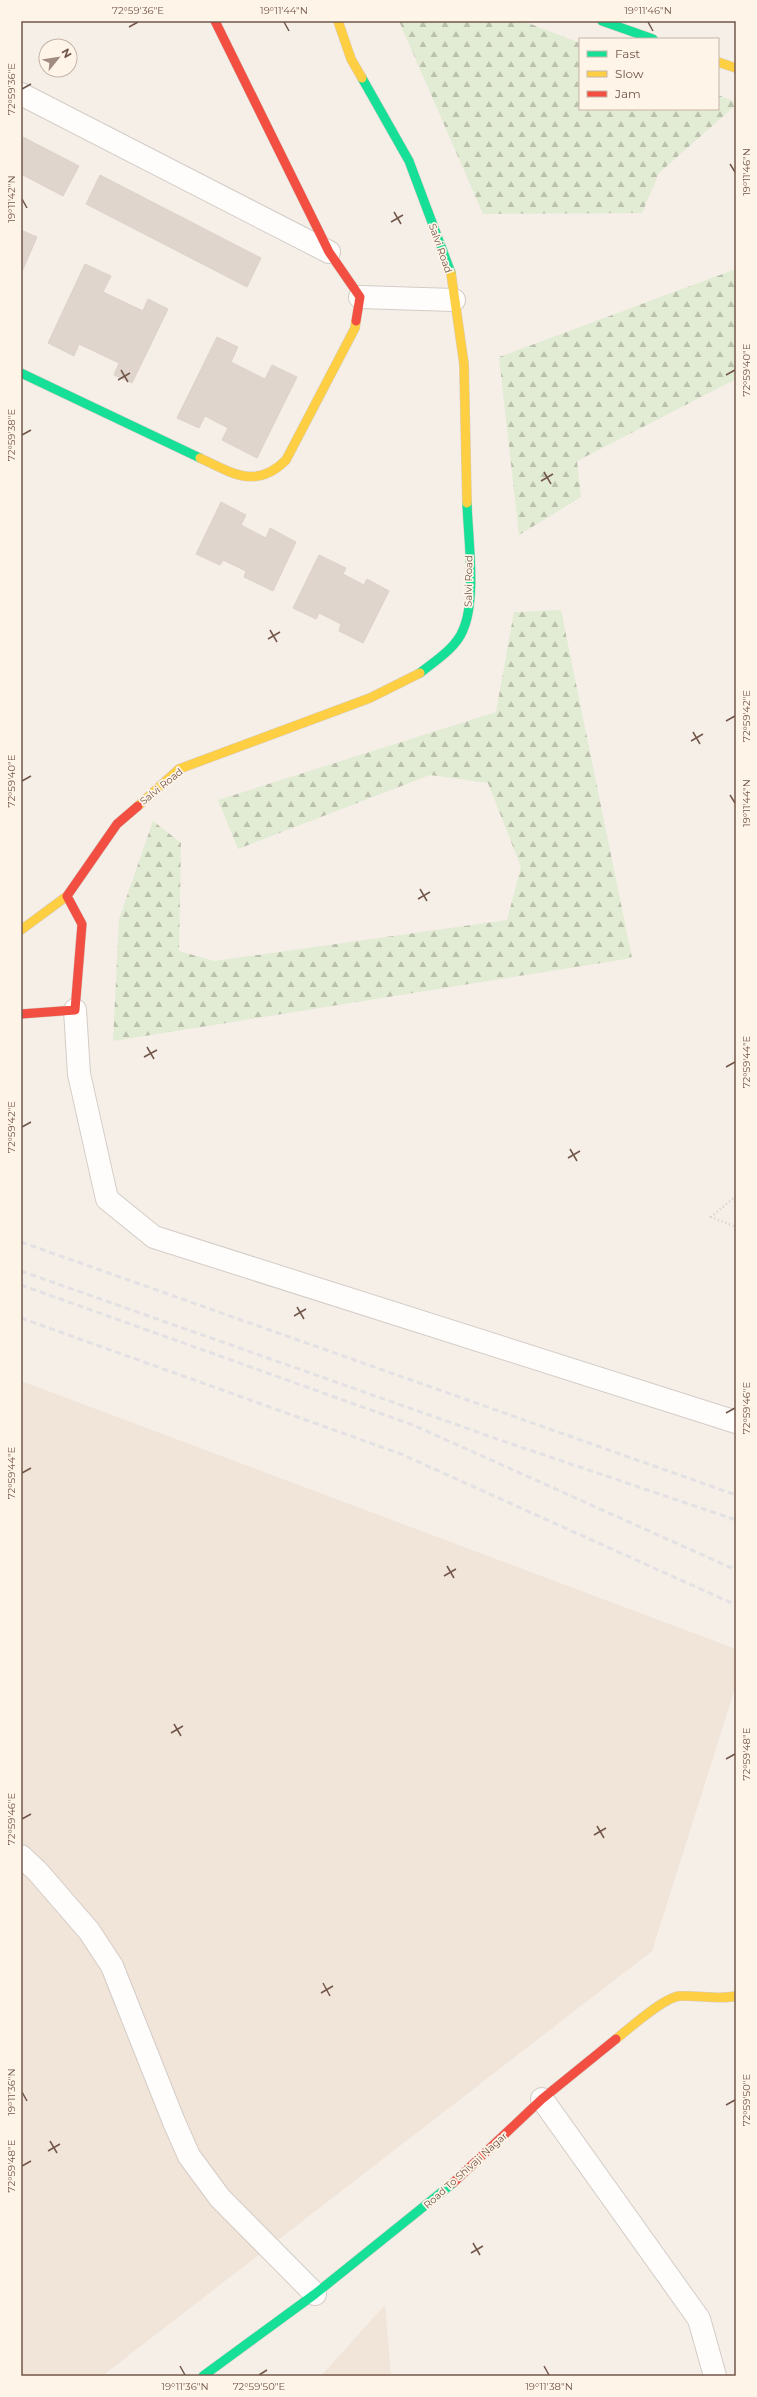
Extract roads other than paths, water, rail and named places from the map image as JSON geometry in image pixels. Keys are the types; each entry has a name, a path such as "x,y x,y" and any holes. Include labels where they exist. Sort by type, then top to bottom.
{"street":[{"path":"21,373 239,476 260,478 276,471 286,460 355,328 360,297 329,252 215,21"},
{"name":"Salvi Road","path":"21,930 68,896 117,824 179,769 370,698 415,678 446,652 463,631 470,603 464,364 450,268 409,161 351,59 338,21"},
{"path":"602,21 650,38"},
{"path":"719,62 736,68"},
{"path":"21,94 329,252"},
{"path":"360,297 454,300"},
{"path":"68,896 82,924 75,1010 79,1074 107,1199 154,1237 736,1422"},
{"path":"21,1014 75,1010"},
{"path":"21,1856 38,1872 89,1931 112,1966 174,2122 190,2156 220,2198 315,2294"},
{"name":"Road To Shivaji Nagar","path":"202,2376 315,2294 442,2194 542,2099 654,2009 679,1996 722,1999 736,1996"},
{"path":"542,2099 699,2319 714,2376"}],"railway":[{"path":"21,1242 736,1495"},
{"path":"21,1271 503,1441 736,1520"},
{"path":"21,1285 413,1425 736,1570"},
{"path":"21,1318 401,1454 736,1605"}]}
